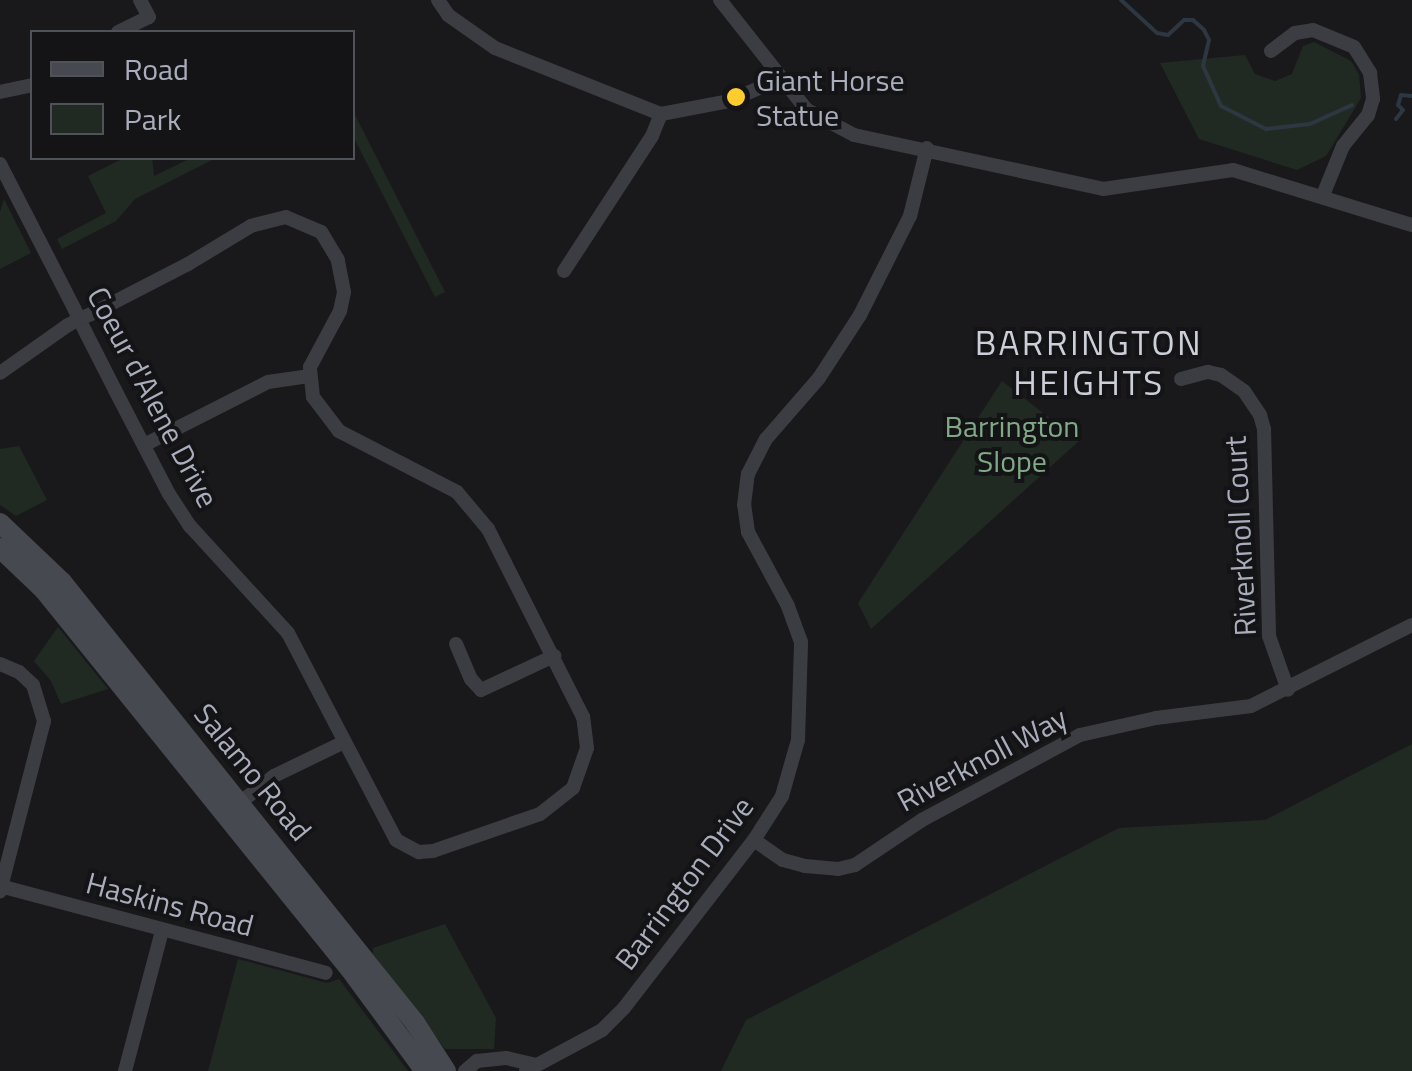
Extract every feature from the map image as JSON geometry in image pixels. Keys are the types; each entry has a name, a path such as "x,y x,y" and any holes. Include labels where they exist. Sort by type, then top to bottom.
{"main road":[{"name":"Salamo Road","path":"0,523 54,573 425,1071"},
{"name":"Salamo Road","path":"0,548 44,590 232,809 415,1024 446,1071"}],"street":[{"path":"122,30 149,17 140,0"},
{"path":"438,0 448,15 495,48 661,114 729,101 780,78"},
{"path":"720,0 807,110 854,134 1104,188 1233,170 1412,225"},
{"path":"1271,51 1295,34 1313,30 1354,48 1370,73 1374,89 1368,115 1343,146 1323,196"},
{"path":"0,92 30,85"},
{"path":"564,271 652,136 661,114"},
{"name":"Barrington Drive","path":"464,1071 477,1061 506,1058 530,1068 571,1049 618,1014 754,840 782,796 794,759 802,654 788,606 748,532 744,505 748,474 766,439 819,378 860,316 910,216 927,148"},
{"name":"Coeur d'Alene Drive","path":"0,164 144,445 190,526 288,633 390,831 412,850 433,851 540,814 572,788 587,748 584,717 554,656 472,507 448,486 339,431 318,407 309,376"},
{"path":"0,372 79,320 251,226 270,218 293,218 321,232 344,278 340,311 314,355 309,376 268,382 144,445"},
{"name":"Riverknoll Court","path":"1181,379 1208,372 1222,375 1244,392 1260,415 1270,636 1288,690"},
{"name":"Riverknoll Way","path":"754,840 783,860 805,866 838,869 855,865 920,821 1080,736 1156,718 1236,711 1288,690 1412,625"},
{"path":"456,644 471,679 481,690 554,656"},
{"path":"0,664 19,672 33,685 44,721 1,888"},
{"path":"232,809 274,776 344,742"},
{"name":"Haskins Road","path":"1,888 326,973"},
{"path":"124,1071 162,932"}],"green space":[{"path":"1314,42 1351,61 1359,74 1361,98 1326,156 1297,170 1199,139 1160,63 1245,55 1255,74 1275,81 1292,74 1303,46"},
{"path":"355,115 445,292 435,297 355,140"},
{"path":"120,160 152,160 154,176 187,160 212,160 135,199 116,221 62,249 57,239 106,213 88,176"},
{"path":"4,199 31,253 0,269 0,212"},
{"name":"Barrington Slope","path":"1002,381 1079,441 871,629 858,603"},
{"path":"19,446 47,500 16,516 0,505 0,449"},
{"path":"58,627 108,689 61,704 51,681 34,661"},
{"path":"1412,744 1412,1071 721,1071 746,1020 1119,828 1265,820"},
{"path":"445,924 496,1018 494,1049 445,1049 373,954 373,948"},
{"path":"238,959 327,983 339,979 408,1071 208,1071"}],"waterway":[{"path":"1121,0 1157,33 1168,35 1184,20 1193,20 1209,40 1203,66 1221,106 1266,129 1310,124 1352,105"},
{"path":"1396,119 1403,110 1398,105 1401,95 1412,96"}],"place":[{"name":"Giant Horse Statue","path":"736,97"}],"district":[{"name":"BARRINGTON HEIGHTS","path":"1089,362"}]}
